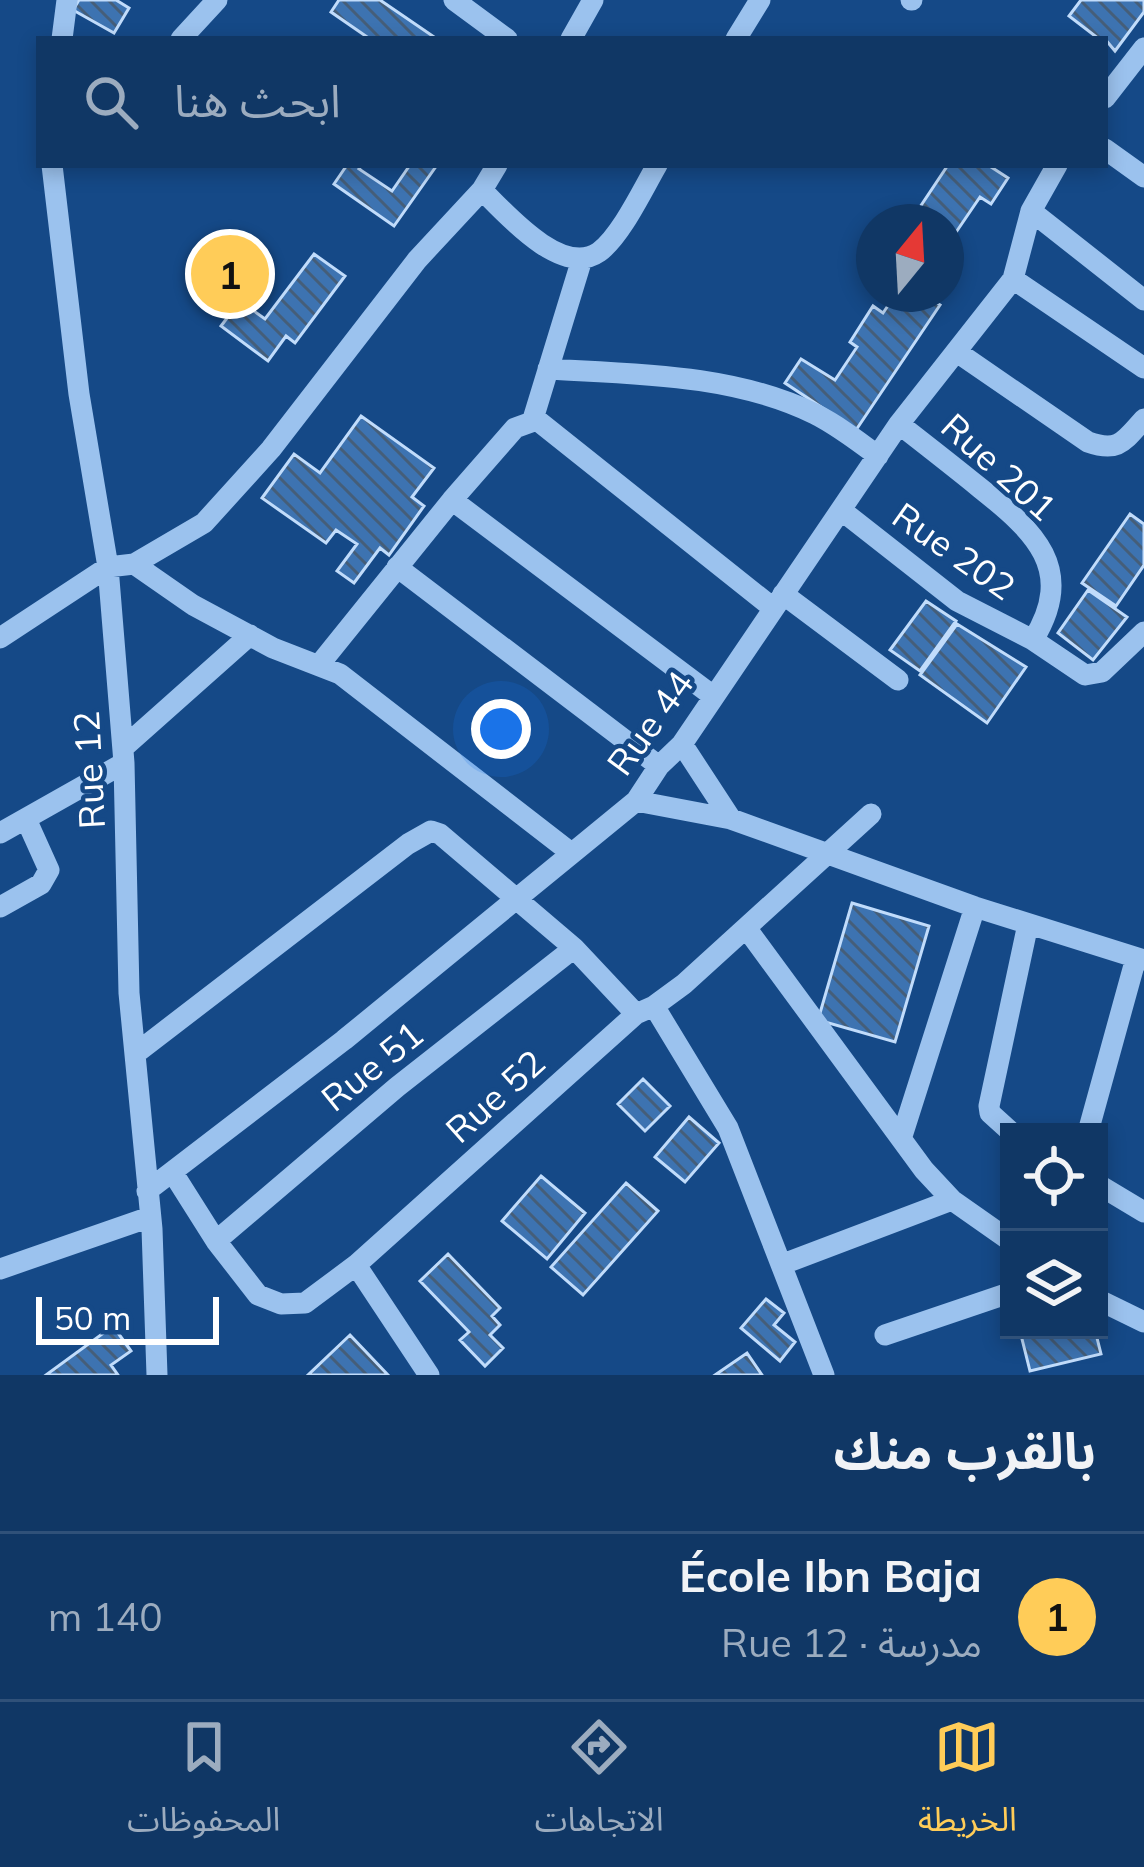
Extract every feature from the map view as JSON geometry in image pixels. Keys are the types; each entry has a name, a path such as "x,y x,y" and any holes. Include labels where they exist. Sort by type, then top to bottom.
{"street":[{"path":"62,36 67,0"},
{"path":"184,36 217,0"},
{"path":"454,0 503,36"},
{"path":"573,36 593,0"},
{"path":"738,36 760,0"},
{"path":"1108,94 1143,51"},
{"path":"1108,151 1144,177"},
{"path":"0,638 109,567 134,564 185,536 227,500 417,260 482,190 494,168"},
{"path":"482,190 518,226 566,259 582,259 600,251 656,168"},
{"name":"Rue 44","path":"148,1191 344,1040 636,801 659,766 682,744 899,424 1013,279 1031,211 1055,168"},
{"name":"Rue 12","path":"56,170 79,394 109,567 124,756 129,993 150,1217 157,1375"},
{"path":"1031,211 1144,299"},
{"path":"319,665 452,500 515,428 533,419 582,259"},
{"path":"1013,279 1144,368"},
{"path":"958,352 1074,433 1107,449 1117,446 1144,419"},
{"path":"548,369 667,377 757,394 819,416 878,455"},
{"path":"533,419 778,601 898,680"},
{"name":"Rue 201","path":"899,424 1033,533 1051,573 1047,610 1033,640"},
{"path":"452,500 712,696"},
{"name":"Rue 202","path":"841,511 957,601 1033,640"},
{"path":"134,564 193,604 358,687 570,851"},
{"path":"397,567 659,766"},
{"path":"1033,640 1085,675 1102,672 1144,632"},
{"path":"0,833 124,756 250,635"},
{"path":"682,744 731,819"},
{"path":"636,801 731,819 975,907 1140,959 1091,1123"},
{"name":"Rue 52","path":"173,1173 258,1295 281,1304 305,1303 356,1265 645,1010 684,984 872,814"},
{"path":"0,907 41,884 49,870 26,819"},
{"path":"135,1054 422,833 440,834 645,1010 728,1128 824,1375"},
{"path":"902,1136 975,907"},
{"path":"1001,1123 988,1106 1028,924"},
{"path":"747,929 924,1170 952,1200 1000,1234"},
{"name":"Rue 51","path":"216,1240 397,1087 574,948"},
{"path":"1108,1190 1144,1212"},
{"path":"783,1264 952,1200"},
{"path":"0,1269 150,1217"},
{"path":"356,1265 429,1375"},
{"path":"885,1336 1000,1296"},
{"path":"1108,1304 1144,1322"}],"building":[{"path":"79,0 116,0 129,8 114,33 73,10"},
{"path":"339,0 380,0 433,36 366,36 331,12"},
{"path":"1081,0 1144,0 1144,12 1115,51 1108,36 1095,36 1069,16"},
{"path":"345,168 360,168 392,191 408,168 435,168 394,226 334,184"},
{"path":"946,168 993,168 1008,178 991,204 980,197 964,221 964,204 922,204"},
{"path":"314,254 345,276 295,343 286,336 268,361 221,326 240,301 265,319"},
{"path":"869,312 935,312 856,430 785,383 801,359 835,380 857,347 850,342"},
{"path":"361,416 434,468 412,497 424,506 389,555 380,548 354,583 337,571 357,544 336,530 326,543 262,498 294,454 320,473"},
{"path":"1130,514 1144,524 1144,565 1116,606 1082,583"},
{"path":"1088,590 1127,617 1093,660 1058,633"},
{"path":"926,601 956,621 920,671 890,650"},
{"path":"957,624 1026,667 987,723 920,675"},
{"path":"852,903 929,926 895,1042 818,1020"},
{"path":"643,1079 670,1106 645,1131 618,1104"},
{"path":"689,1117 719,1143 685,1182 655,1157"},
{"path":"541,1176 585,1213 547,1259 502,1221"},
{"path":"626,1183 658,1211 583,1295 551,1267"},
{"path":"448,1254 500,1308 492,1316 500,1325 490,1335 503,1348 485,1366 460,1340 469,1332 420,1281"},
{"path":"766,1299 784,1313 774,1325 795,1342 780,1361 741,1328"},
{"path":"113,1326 131,1351 111,1365 118,1375 46,1375"},
{"path":"350,1335 388,1375 308,1375"},
{"path":"1022,1339 1097,1339 1101,1354 1030,1371"},
{"path":"747,1353 762,1375 715,1375"}],"place":[{"name":"École Ibn Baja","path":"230,274"}]}
